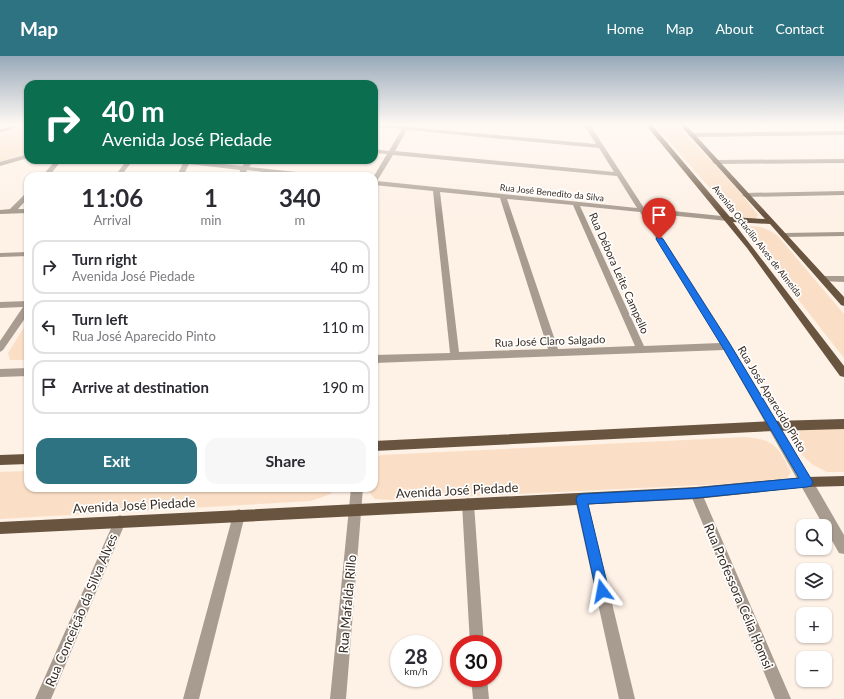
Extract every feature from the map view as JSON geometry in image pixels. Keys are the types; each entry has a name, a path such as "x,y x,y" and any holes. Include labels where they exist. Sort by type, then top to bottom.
{"main road":[{"name":"Avenida Octacilio Alves de Almeida","path":"675,155 728,219 798,309 844,373"},
{"name":"Avenida Octacilio Alves de Almeida","path":"709,155 824,278 844,303"},
{"path":"728,219 771,222"},
{"path":"378,446 774,426 844,424"},
{"path":"0,460 24,459"},
{"name":"Avenida José Piedade","path":"0,528 696,493 807,482 844,481"}],"street":[{"path":"378,176 391,155"},
{"path":"414,155 619,174"},
{"name":"Rua José Aparecido Pinto","path":"607,155 726,346 807,482 844,548"},
{"path":"0,164 24,157"},
{"path":"715,162 844,161"},
{"path":"48,172 56,164"},
{"path":"206,164 277,172"},
{"path":"243,172 248,164"},
{"name":"Rua José Benedito da Silva","path":"378,182 642,212 728,219"},
{"path":"436,189 455,356"},
{"path":"745,195 844,193"},
{"path":"503,197 554,352"},
{"path":"12,212 24,198"},
{"name":"Rua Débora Leite Campello","path":"576,205 641,350"},
{"path":"0,212 24,211"},
{"path":"784,235 844,234"},
{"path":"0,255 24,254"},
{"path":"824,278 844,278"},
{"path":"0,305 24,304"},
{"path":"0,348 24,313"},
{"name":"Rua José Claro Salgado","path":"378,359 726,346"},
{"path":"0,373 24,372"},
{"name":"Rua Mafalda Rillo","path":"338,699 357,492"},
{"name":"Rua Professora Célia Homsi","path":"696,493 783,699"},
{"path":"582,499 627,699"},
{"path":"468,504 476,635"},
{"path":"191,699 239,515"},
{"name":"Rua Conceição da Silva Alves","path":"43,699 120,521"},
{"path":"480,687 481,699"}],"shaded area":[{"path":"0,155 22,155 0,162"},
{"path":"681,155 705,155 749,203 758,215 755,220 744,219 734,212 723,198 709,187"},
{"path":"750,226 764,228 777,235 844,314 844,358 745,231"},
{"path":"24,327 24,360 10,360 8,353"},
{"path":"802,429 844,429 844,472 827,472 813,465 802,455 796,444 796,435"},
{"path":"746,437 763,440 774,446 783,456 791,472 785,481 392,500 375,499 369,492 378,492 378,457 381,455"},
{"path":"24,471 24,492 332,492 331,494 311,501 0,519 0,472"}],"route":[{"path":"602,591 582,499 696,493 807,482 726,346 659,239"}]}
